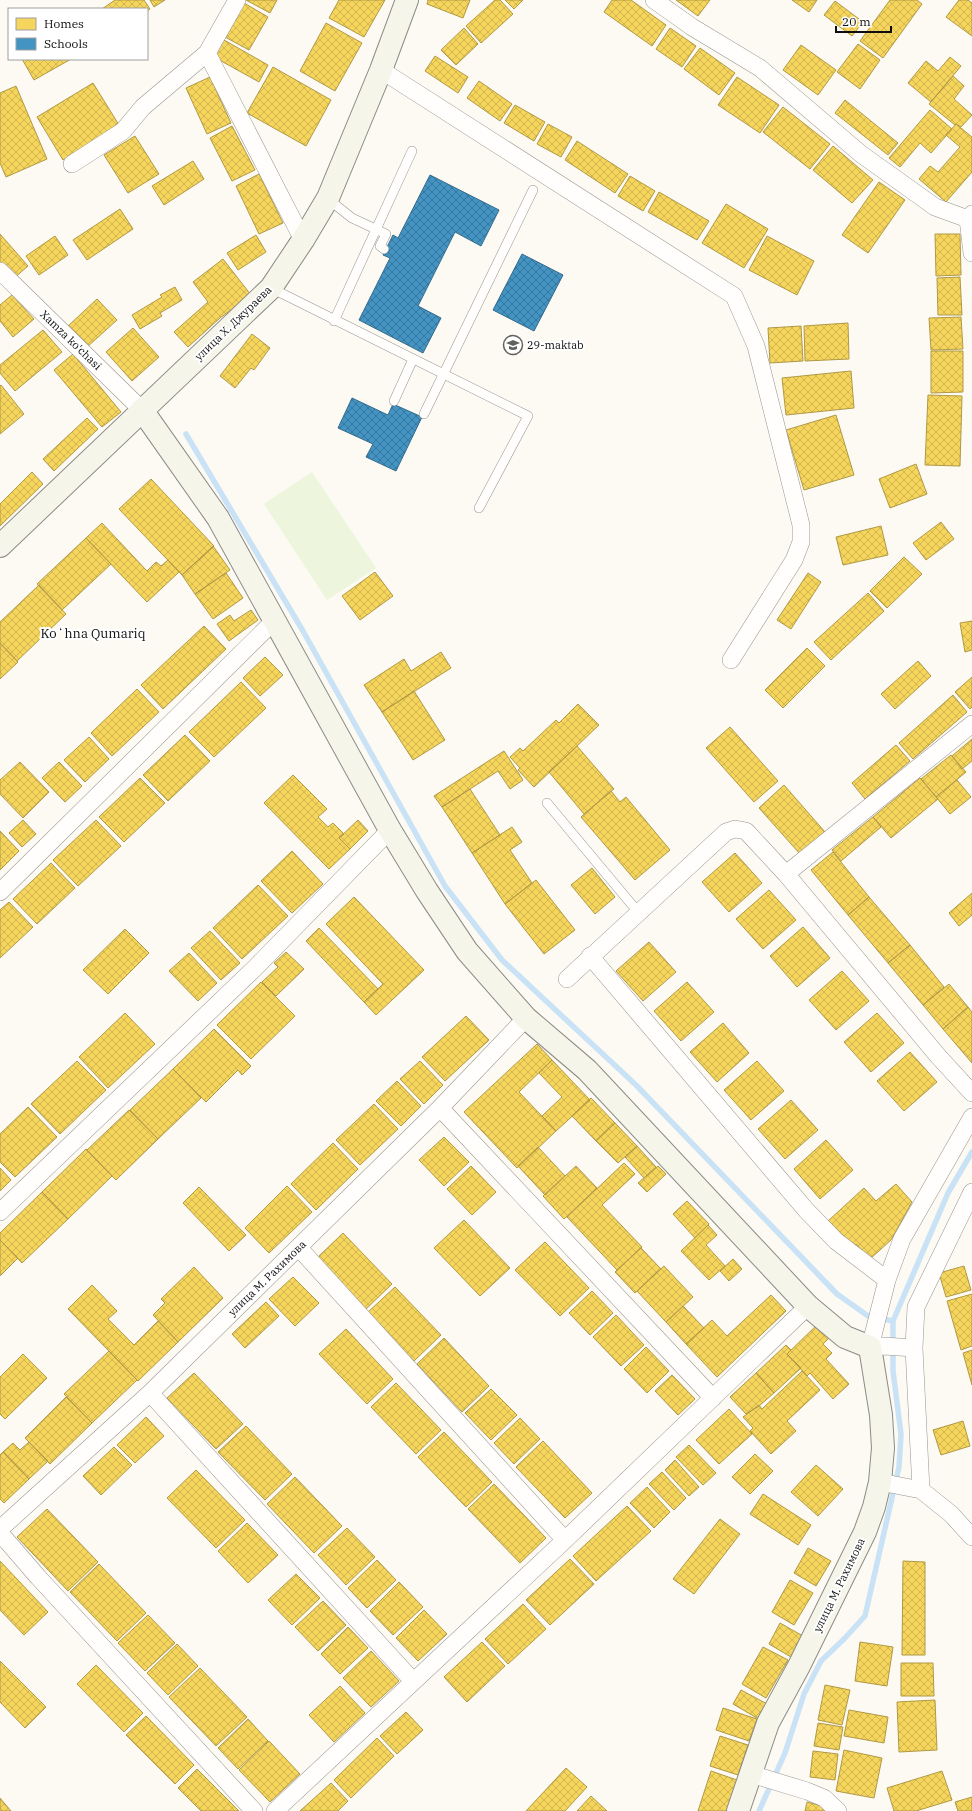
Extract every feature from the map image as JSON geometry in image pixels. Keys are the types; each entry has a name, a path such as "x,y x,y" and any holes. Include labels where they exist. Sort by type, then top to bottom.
{"street":[{"path":"72,164 123,130 144,107 208,52 237,0"},
{"name":"улица Х. Джураева","path":"0,546 271,288 303,240 328,198 381,70 406,0"},
{"path":"654,0 692,27 760,68 861,154 934,207 970,216 972,253"},
{"path":"208,52 303,240"},
{"path":"381,70 734,296 756,346 801,525 800,542 794,560 731,660"},
{"name":"Xamza ko'chasi","path":"0,271 142,410"},
{"path":"142,410 218,518 390,830 427,891 467,951 526,1018 586,1070 808,1306 846,1337 914,1348"},
{"path":"0,892 274,621"},
{"path":"786,874 972,724"},
{"path":"567,979 590,956 726,832 735,829 746,831 786,874 938,1056 972,1093"},
{"path":"0,1212 255,968 390,830"},
{"path":"590,956 806,1210 836,1241 887,1280"},
{"name":"улица М. Рахимова","path":"0,1529 150,1392 299,1248 440,1108 526,1018"},
{"path":"440,1108 713,1398"},
{"path":"876,1341 880,1306 887,1280 902,1239 972,1117"},
{"path":"921,1490 914,1348 916,1307 972,1192"},
{"path":"299,1248 565,1540"},
{"path":"275,1811 565,1540 808,1306"},
{"name":"улица М. Рахимова","path":"738,1811 757,1776 768,1723 799,1666 865,1532 874,1507 880,1482 883,1448 876,1341"},
{"path":"150,1392 413,1681"},
{"path":"880,1482 921,1490 951,1514 972,1537"},
{"path":"0,1533 38,1577 254,1811"},
{"path":"757,1776 807,1791 824,1798 838,1811"}],"lane":[{"path":"334,321 372,228 412,151"},
{"path":"424,414 533,190"},
{"path":"328,198 352,218 386,234 380,246 384,249"},
{"path":"271,288 334,321 443,373 528,416 479,508"},
{"path":"394,401 413,359"},
{"path":"547,804 638,912"}],"green space":[{"path":"312,472 376,568 327,600 264,504"}],"building: Homes":[{"path":"115,0 144,0 150,9 148,10 148,8 103,8"},
{"path":"150,0 165,0 154,7"},
{"path":"246,0 277,0 270,13"},
{"path":"339,0 385,0 364,37 329,18"},
{"path":"428,0 470,0 463,18 427,4"},
{"path":"495,0 500,0 513,14 481,43 466,26"},
{"path":"505,0 523,0 514,9"},
{"path":"612,0 631,0 666,25 652,46 604,12"},
{"path":"676,0 710,0 698,16"},
{"path":"792,0 817,0 809,12"},
{"path":"890,0 917,0 922,4 883,58 860,41"},
{"path":"959,0 968,0 972,3 972,36 946,17"},
{"path":"835,1 863,22 852,36 824,15"},
{"path":"244,3 268,17 249,50 225,37"},
{"path":"326,23 362,43 335,91 300,71"},
{"path":"464,28 478,44 456,65 441,50"},
{"path":"670,28 696,46 682,67 656,49"},
{"path":"224,40 268,65 259,82 214,57"},
{"path":"858,44 880,60 860,89 837,72"},
{"path":"801,45 836,70 818,95 783,70"},
{"path":"700,48 735,73 719,95 684,69"},
{"path":"435,56 468,77 458,93 425,71"},
{"path":"950,57 961,66 931,102 908,83 926,61 938,71"},
{"path":"23,60 69,60 34,80"},
{"path":"273,67 331,100 306,146 247,113"},
{"path":"953,76 964,86 954,99 972,115 961,127 956,124 955,125 929,104"},
{"path":"210,77 231,123 207,134 186,88"},
{"path":"737,77 779,105 760,133 718,105"},
{"path":"479,81 512,104 500,121 467,98"},
{"path":"93,83 119,125 63,160 37,117"},
{"path":"16,86 47,159 6,177 0,163 0,93"},
{"path":"845,100 898,143 888,155 835,113"},
{"path":"515,105 545,122 534,141 504,123"},
{"path":"783,107 830,144 810,169 763,132"},
{"path":"930,110 952,129 931,153 920,143 900,167 889,158"},
{"path":"548,124 572,137 561,157 537,144"},
{"path":"956,124 972,137 972,172 946,202 919,179 930,166 938,172 960,147 946,135"},
{"path":"232,126 255,170 232,181 210,138"},
{"path":"135,136 159,174 128,193 104,155"},
{"path":"577,141 628,174 615,193 565,160"},
{"path":"833,146 873,180 852,203 813,170"},
{"path":"193,161 204,179 164,205 152,186"},
{"path":"259,174 283,223 259,234 236,186"},
{"path":"630,176 655,191 643,211 618,196"},
{"path":"879,182 905,200 868,253 842,235"},
{"path":"659,192 709,221 697,240 648,212"},
{"path":"726,204 768,229 744,268 702,243"},
{"path":"120,209 133,229 87,260 73,240"},
{"path":"0,234 28,266 13,279 0,264"},
{"path":"935,234 960,234 961,275 936,276"},
{"path":"256,235 266,252 238,270 227,253"},
{"path":"55,236 68,255 39,275 26,256"},
{"path":"767,236 814,261 797,295 749,270"},
{"path":"223,259 251,295 220,318 188,347 174,332 208,302 193,282"},
{"path":"960,277 962,315 938,315 937,278"},
{"path":"175,287 182,300 160,313 162,316 140,329 132,315 162,297 160,295"},
{"path":"12,295 34,319 13,337 0,321 0,305"},
{"path":"97,299 117,320 86,348 67,327"},
{"path":"961,317 963,349 931,350 929,318"},
{"path":"848,323 849,359 805,361 804,326"},
{"path":"801,326 803,361 770,363 768,328"},
{"path":"133,328 159,357 132,381 106,352"},
{"path":"43,330 62,352 15,391 0,373 0,365"},
{"path":"252,334 270,348 254,370 251,368 235,388 220,376"},
{"path":"931,351 963,351 963,392 931,393"},
{"path":"73,354 121,412 102,427 54,370"},
{"path":"851,371 854,408 786,415 782,378"},
{"path":"1,385 24,414 0,434 0,386"},
{"path":"928,395 962,396 960,466 925,465"},
{"path":"836,415 854,475 804,490 786,430"},
{"path":"87,418 98,429 54,471 43,459"},
{"path":"916,464 927,494 890,508 879,479"},
{"path":"32,472 43,484 0,526 0,504"},
{"path":"151,479 214,546 182,575 119,509"},
{"path":"941,522 954,539 926,560 913,543"},
{"path":"102,523 147,571 156,562 161,566 168,560 179,572 147,602 86,538"},
{"path":"881,526 888,555 843,565 836,537"},
{"path":"86,538 111,564 62,610 37,584"},
{"path":"213,546 230,570 195,594 182,575"},
{"path":"904,557 922,574 887,608 870,591"},
{"path":"375,572 393,596 360,620 342,596"},
{"path":"226,573 243,598 213,619 195,594"},
{"path":"808,573 821,582 791,629 777,620"},
{"path":"39,585 66,614 17,661 0,643 0,622"},
{"path":"868,593 884,611 831,660 814,642"},
{"path":"251,610 258,620 229,641 217,624 230,615 234,621"},
{"path":"972,621 972,650 965,652 960,623"},
{"path":"204,626 226,649 163,709 141,685"},
{"path":"0,643 18,662 0,679"},
{"path":"807,648 825,666 783,708 765,690"},
{"path":"441,652 451,668 382,712 364,685 404,659 411,671"},
{"path":"265,657 283,675 260,696 243,678"},
{"path":"918,661 931,676 895,709 881,694"},
{"path":"972,677 972,707 970,709 955,692"},
{"path":"241,682 266,708 214,757 189,732"},
{"path":"137,689 159,712 112,756 91,733"},
{"path":"414,691 445,740 413,760 382,712"},
{"path":"953,695 967,712 913,759 899,743"},
{"path":"578,704 599,725 534,787 518,770 520,768 510,757 520,748 523,751 556,720 559,723"},
{"path":"730,727 778,781 754,802 706,748"},
{"path":"185,735 210,761 168,801 143,775"},
{"path":"89,737 109,759 85,782 64,760"},
{"path":"972,739 972,761 962,769 952,756"},
{"path":"896,745 910,761 865,799 852,783"},
{"path":"577,746 614,789 584,814 549,772"},
{"path":"504,751 523,780 510,789 498,771 442,807 434,796"},
{"path":"951,755 966,772 936,797 921,779"},
{"path":"20,762 49,792 23,818 0,794 0,780"},
{"path":"59,762 82,786 65,802 42,778"},
{"path":"293,775 327,809 318,817 328,827 333,823 344,834 339,838 350,849 329,869 264,803"},
{"path":"140,778 165,803 124,842 99,817"},
{"path":"920,778 938,799 891,838 873,817"},
{"path":"957,780 971,797 950,814 936,797"},
{"path":"784,785 825,832 800,854 759,808"},
{"path":"470,789 500,835 472,853 442,807"},
{"path":"611,791 620,802 626,797 670,850 635,880 581,817"},
{"path":"873,817 881,827 841,861 832,850"},
{"path":"23,820 36,834 22,847 9,833"},
{"path":"96,820 121,846 78,886 53,860"},
{"path":"358,820 368,831 350,849 339,838"},
{"path":"512,827 522,842 510,850 532,883 505,904 472,853"},
{"path":"0,831 19,851 0,870"},
{"path":"292,851 323,884 292,913 261,881"},
{"path":"833,852 869,897 848,915 811,870"},
{"path":"735,853 762,883 729,912 702,882"},
{"path":"51,863 75,888 37,924 13,899"},
{"path":"592,868 615,897 595,914 571,885"},
{"path":"536,880 575,930 544,954 505,904"},
{"path":"258,885 288,916 242,959 213,928"},
{"path":"769,890 796,920 763,949 736,919"},
{"path":"972,893 972,915 959,926 949,913"},
{"path":"354,897 424,970 376,1015 364,1002 383,984 326,924"},
{"path":"869,897 910,945 888,963 848,915"},
{"path":"9,902 33,927 0,958 0,910"},
{"path":"803,927 830,958 797,987 770,956"},
{"path":"319,928 378,989 364,1002 306,941"},
{"path":"125,929 149,953 108,994 83,970"},
{"path":"210,931 240,963 221,980 191,948"},
{"path":"649,942 676,972 643,1001 616,971"},
{"path":"910,945 944,987 923,1005 888,963"},
{"path":"286,952 304,969 276,996 262,982 278,967 274,963"},
{"path":"189,953 217,983 198,1001 169,971"},
{"path":"842,971 869,1001 836,1030 809,1000"},
{"path":"261,982 295,1016 251,1059 217,1025"},
{"path":"687,982 714,1012 681,1041 654,1011"},
{"path":"949,984 968,1007 943,1029 923,1005"},
{"path":"968,1007 972,1012 972,1063 943,1029"},
{"path":"125,1013 155,1044 108,1088 79,1057"},
{"path":"877,1013 904,1043 871,1072 844,1042"},
{"path":"466,1016 489,1040 445,1081 422,1057"},
{"path":"723,1023 749,1053 717,1082 690,1052"},
{"path":"214,1029 251,1066 242,1075 238,1070 206,1102 173,1069"},
{"path":"537,1044 552,1060 519,1092 556,1131 517,1168 464,1112"},
{"path":"910,1052 937,1082 904,1111 877,1081"},
{"path":"552,1060 590,1100 556,1131 542,1116 562,1097 539,1073"},
{"path":"77,1061 106,1090 60,1134 31,1104"},
{"path":"420,1061 443,1085 424,1104 400,1079"},
{"path":"757,1061 784,1091 751,1120 724,1090"},
{"path":"173,1069 201,1098 158,1139 130,1110"},
{"path":"397,1081 421,1106 401,1126 376,1101"},
{"path":"591,1098 615,1123 596,1141 572,1116"},
{"path":"791,1100 818,1130 785,1159 758,1129"},
{"path":"374,1104 398,1129 360,1165 336,1140"},
{"path":"28,1107 57,1137 15,1177 0,1162 0,1134"},
{"path":"129,1110 158,1139 116,1180 87,1150"},
{"path":"615,1123 637,1146 618,1163 596,1141"},
{"path":"444,1137 469,1162 444,1186 419,1160"},
{"path":"826,1140 853,1170 820,1199 794,1169"},
{"path":"333,1143 358,1169 316,1210 291,1184"},
{"path":"637,1146 656,1167 644,1178 625,1157"},
{"path":"538,1147 565,1176 545,1195 518,1166"},
{"path":"86,1149 112,1176 68,1219 42,1192"},
{"path":"624,1163 635,1174 602,1205 642,1247 617,1270 567,1217"},
{"path":"471,1166 496,1192 472,1215 447,1189"},
{"path":"576,1166 597,1188 564,1219 543,1196"},
{"path":"658,1166 666,1174 647,1192 638,1183"},
{"path":"0,1168 11,1180 0,1191"},
{"path":"896,1184 912,1202 891,1240 870,1259 856,1244 852,1248 828,1221 864,1188 876,1201"},
{"path":"287,1186 312,1212 269,1253 245,1228"},
{"path":"199,1187 246,1235 229,1251 183,1203"},
{"path":"42,1192 68,1219 22,1263 0,1240 0,1233"},
{"path":"687,1201 709,1224 695,1238 673,1214"},
{"path":"464,1220 510,1268 480,1296 434,1248"},
{"path":"708,1225 717,1235 706,1245 725,1266 709,1280 681,1251"},
{"path":"343,1233 392,1284 365,1310 316,1259"},
{"path":"0,1240 18,1258 0,1276"},
{"path":"545,1242 589,1288 560,1316 515,1270"},
{"path":"641,1248 661,1269 635,1293 615,1272"},
{"path":"733,1259 742,1269 729,1281 720,1271"},
{"path":"664,1266 693,1297 666,1322 637,1291"},
{"path":"964,1266 971,1290 946,1297 939,1273"},
{"path":"194,1267 223,1298 178,1342 153,1315 165,1303 161,1299"},
{"path":"293,1277 319,1303 295,1326 269,1299"},
{"path":"92,1285 117,1311 108,1319 134,1345 158,1321 178,1342 138,1381 68,1309"},
{"path":"395,1287 441,1335 414,1361 367,1313"},
{"path":"592,1291 613,1313 590,1335 569,1313"},
{"path":"972,1294 972,1346 961,1350 947,1301"},
{"path":"771,1295 786,1311 717,1377 686,1344 712,1320 727,1336"},
{"path":"266,1302 279,1316 245,1348 232,1334"},
{"path":"683,1306 704,1328 686,1344 666,1322"},
{"path":"616,1315 644,1345 621,1366 593,1337"},
{"path":"819,1323 831,1336 823,1344 832,1353 826,1359 849,1384 833,1399 810,1373 807,1376 787,1354"},
{"path":"346,1329 393,1379 367,1404 319,1354"},
{"path":"444,1338 489,1386 462,1412 417,1364"},
{"path":"786,1345 791,1350 787,1354 801,1368 774,1393 756,1373"},
{"path":"646,1347 669,1371 647,1393 624,1369"},
{"path":"972,1350 972,1385 963,1353"},
{"path":"109,1351 137,1380 92,1423 64,1394"},
{"path":"23,1354 47,1378 5,1419 0,1414 0,1377"},
{"path":"802,1371 820,1390 787,1421 796,1431 771,1454 750,1431 753,1428 743,1417 759,1405 762,1409"},
{"path":"194,1373 243,1424 216,1449 167,1398"},
{"path":"756,1373 774,1393 759,1406 746,1414 730,1397"},
{"path":"672,1375 695,1399 678,1415 655,1391"},
{"path":"396,1383 441,1430 416,1454 371,1407"},
{"path":"491,1389 517,1415 491,1440 465,1413"},
{"path":"66,1397 92,1423 50,1464 25,1438"},
{"path":"729,1409 752,1434 719,1464 696,1440"},
{"path":"146,1417 164,1436 135,1463 117,1445"},
{"path":"520,1418 540,1439 514,1464 494,1443"},
{"path":"963,1421 970,1446 941,1455 933,1430"},
{"path":"246,1426 292,1474 265,1500 218,1452"},
{"path":"444,1432 492,1482 466,1507 418,1457"},
{"path":"543,1441 592,1493 565,1518 516,1467"},
{"path":"29,1442 48,1461 29,1479 3,1452 13,1443 20,1450"},
{"path":"689,1445 716,1473 703,1485 676,1457"},
{"path":"114,1447 132,1465 101,1495 83,1476"},
{"path":"3,1452 29,1479 4,1503 0,1499 0,1455"},
{"path":"755,1454 773,1471 750,1494 732,1477"},
{"path":"675,1460 699,1487 689,1496 665,1470"},
{"path":"816,1465 843,1489 818,1516 791,1492"},
{"path":"196,1470 245,1520 216,1548 167,1498"},
{"path":"662,1472 686,1498 674,1510 649,1484"},
{"path":"295,1477 342,1526 314,1553 267,1504"},
{"path":"494,1484 546,1538 520,1563 468,1509"},
{"path":"647,1487 670,1512 654,1528 630,1503"},
{"path":"763,1494 811,1525 798,1545 750,1514"},
{"path":"627,1506 651,1531 596,1581 573,1556"},
{"path":"47,1509 98,1562 68,1591 17,1537"},
{"path":"720,1519 740,1534 694,1594 673,1579"},
{"path":"247,1523 278,1555 248,1583 218,1551"},
{"path":"347,1528 375,1557 346,1585 318,1555"},
{"path":"808,1548 831,1561 816,1586 794,1573"},
{"path":"570,1559 594,1584 550,1625 526,1600"},
{"path":"377,1560 396,1580 367,1608 348,1588"},
{"path":"0,1561 48,1612 24,1635 0,1610"},
{"path":"903,1561 925,1562 925,1655 902,1655"},
{"path":"99,1564 146,1613 117,1641 70,1592"},
{"path":"296,1574 320,1598 292,1625 268,1600"},
{"path":"790,1580 813,1593 794,1625 772,1612"},
{"path":"399,1582 423,1607 393,1635 370,1611"},
{"path":"323,1601 346,1625 318,1651 295,1627"},
{"path":"523,1604 546,1629 508,1664 485,1639"},
{"path":"424,1610 447,1634 418,1661 396,1638"},
{"path":"148,1615 175,1643 145,1671 118,1643"},
{"path":"780,1623 803,1636 791,1657 769,1644"},
{"path":"348,1627 368,1648 340,1674 321,1654"},
{"path":"482,1642 505,1666 467,1702 444,1677"},
{"path":"860,1642 893,1647 887,1686 855,1681"},
{"path":"177,1644 198,1666 168,1695 147,1673"},
{"path":"763,1647 788,1660 766,1698 742,1684"},
{"path":"371,1651 399,1681 371,1707 343,1678"},
{"path":"0,1661 46,1707 25,1728 0,1702"},
{"path":"901,1663 933,1663 934,1696 901,1696"},
{"path":"96,1665 143,1713 124,1732 77,1684"},
{"path":"200,1668 247,1717 216,1746 169,1697"},
{"path":"825,1685 850,1690 842,1725 818,1720"},
{"path":"340,1686 365,1713 334,1742 309,1715"},
{"path":"741,1690 771,1706 762,1721 733,1704"},
{"path":"935,1700 937,1750 899,1752 897,1702"},
{"path":"723,1708 757,1719 749,1741 716,1730"},
{"path":"849,1710 888,1717 884,1743 844,1736"},
{"path":"406,1712 423,1730 397,1754 380,1736"},
{"path":"146,1716 194,1765 175,1784 126,1735"},
{"path":"248,1719 268,1741 238,1769 218,1748"},
{"path":"818,1723 843,1727 839,1750 814,1746"},
{"path":"720,1736 748,1745 738,1775 710,1766"},
{"path":"377,1738 394,1756 351,1798 334,1780"},
{"path":"269,1741 300,1774 270,1802 239,1770"},
{"path":"844,1750 882,1758 874,1798 836,1791"},
{"path":"813,1751 838,1754 835,1780 810,1777"},
{"path":"566,1768 587,1787 565,1811 526,1811"},
{"path":"197,1769 239,1811 201,1811 178,1788"},
{"path":"711,1771 737,1780 727,1811 698,1811"},
{"path":"942,1771 952,1800 916,1811 894,1811 887,1788"},
{"path":"331,1783 348,1801 338,1811 300,1811"},
{"path":"591,1796 607,1811 577,1811"},
{"path":"972,1797 972,1811 958,1811 955,1802"},
{"path":"0,1798 11,1811 0,1811"},
{"path":"807,1802 826,1807 825,1811 805,1811"}],"building: Schools":[{"path":"430,175 499,210 481,246 455,232 418,306 441,318 423,353 359,320 390,258 383,255 393,235 398,238"},
{"path":"522,254 563,275 534,331 493,310"},
{"path":"352,398 388,415 393,404 422,417 396,471 366,457 373,444 338,428"}],"waterway":[{"path":"186,434 303,631 445,886 502,960 636,1085 837,1294 868,1316 893,1321"},
{"path":"759,1811 785,1753 804,1694 821,1661 865,1616 899,1467 901,1434 893,1371 893,1321 948,1193 972,1152"}],"place":[{"name":"29-maktab","path":"513,345"}],"district":[{"name":"Koʻhna Qumariq","path":"93,633"}]}
